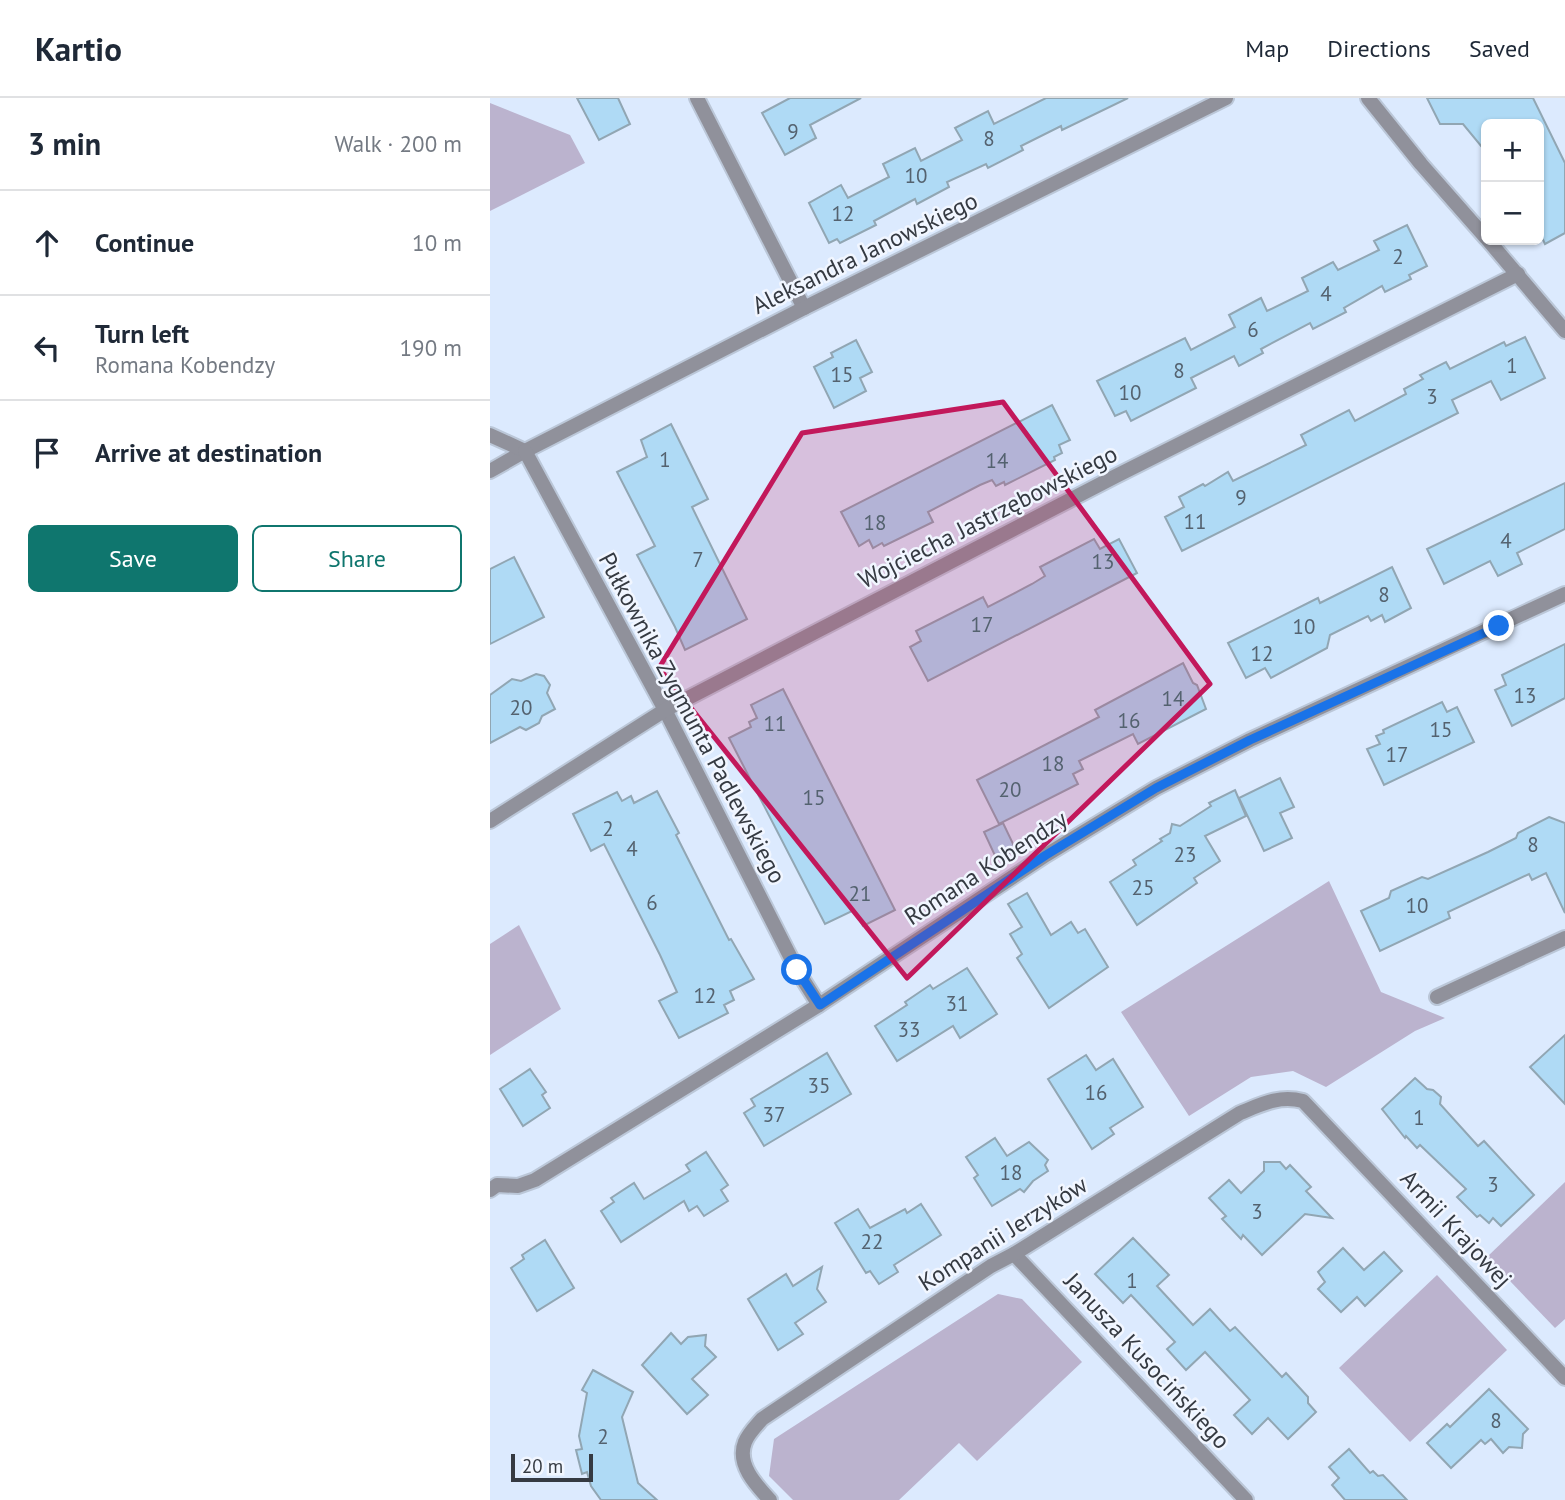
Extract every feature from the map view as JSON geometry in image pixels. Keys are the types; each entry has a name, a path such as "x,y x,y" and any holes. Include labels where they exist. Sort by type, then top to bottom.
{"street":[{"path":"697,98 804,308"},
{"name":"Aleksandra Janowskiego","path":"490,471 804,308 1226,98"},
{"path":"1368,98 1481,232"},
{"path":"1492,245 1565,331"},
{"name":"Wojciecha Jastrzębowskiego","path":"490,821 665,710 1116,476 1518,274"},
{"path":"490,435 525,451"},
{"name":"Pułkownika Zygmunta Padlewskiego","path":"525,451 665,710 797,970 820,1005"},
{"name":"Romana Kobendzy","path":"492,1184 518,1186 535,1180 820,1005 1046,855 1156,788 1250,740 1565,594"},
{"path":"1437,997 1565,938"},
{"name":"Kompanii Jerzyków","path":"770,1500 753,1481 742,1455 745,1440 762,1419 980,1273 1240,1112 1271,1100 1289,1098 1303,1101 1314,1112"},
{"name":"Armii Krajowej","path":"1314,1112 1565,1378"},
{"name":"Janusza Kusocińskiego","path":"1014,1254 1246,1500"}],"highlighted area":[{"path":"1003,402 1210,684 907,978 659,668 802,433"}],"shaded area":[{"path":"490,103 570,135 585,163 490,211"},
{"path":"1329,881 1381,992 1445,1018 1415,1031 1326,1087 1293,1071 1251,1077 1189,1116 1121,1012"},
{"path":"519,925 561,1009 490,1055 490,944"},
{"path":"1565,1182 1565,1319 1555,1328 1487,1257"},
{"path":"1437,1275 1507,1350 1410,1442 1339,1368"},
{"path":"998,1294 1022,1299 1082,1362 977,1461 959,1443 899,1500 793,1500 769,1476 774,1439"}],"building":[{"path":"577,98 618,98 630,124 599,140"},
{"path":"790,98 861,98 810,125 816,138 785,155 762,113"},
{"path":"1046,98 1128,98 1062,130 1061,126 1021,146 1023,150 988,168 986,164 947,182 949,187 917,204 915,199 874,221 876,225 840,243 837,239 829,243 809,203 841,185 848,198 889,177 883,164 915,148 921,161 962,140 955,128 988,111 994,124"},
{"path":"1427,98 1533,98 1543,119 1481,119 1481,146 1463,124 1440,124"},
{"path":"1544,120 1565,163 1565,233 1545,244"},
{"path":"1407,225 1427,266 1409,275 1411,279 1385,292 1382,286 1344,308 1346,312 1313,329 1310,323 1261,349 1263,353 1239,366 1234,356 1191,378 1196,388 1131,421 1126,411 1115,416 1097,381 1185,338 1191,350 1235,327 1229,315 1261,298 1267,311 1308,291 1302,278 1333,262 1338,270 1379,250 1374,241"},
{"path":"1525,337 1545,378 1501,400 1491,381 1452,400 1458,413 1182,551 1165,517 1184,507 1179,497 1228,472 1233,481 1306,445 1301,435 1349,410 1355,421 1406,394 1404,389 1423,379 1420,375 1446,362 1450,369 1504,342 1506,346"},
{"path":"856,340 872,372 860,378 866,391 834,408 814,367 833,357 831,353"},
{"path":"1052,405 1070,440 1059,445 1062,453 1054,457 1055,460 1005,485 1004,482 996,486 992,480 980,485 928,512 933,522 884,546 882,543 873,548 869,540 859,546 841,512"},
{"path":"671,424 708,499 692,507 747,619 685,650 637,555 655,546 617,472 647,457 641,440"},
{"path":"1565,483 1565,529 1517,553 1522,564 1498,576 1490,561 1444,584 1427,549"},
{"path":"1094,539 1100,549 1119,539 1137,573 928,681 910,647 921,641 916,631 983,597 988,607 1045,576 1040,567"},
{"path":"514,557 544,617 490,644 490,569"},
{"path":"1392,567 1411,608 1385,622 1382,615 1371,621 1368,616 1330,635 1327,648 1271,678 1265,668 1246,678 1228,643 1318,598 1320,603"},
{"path":"1565,644 1565,698 1512,726 1495,690 1506,685 1502,675"},
{"path":"1183,663 1193,683 1197,685 1206,709 1138,744 1133,734 1079,761 1083,769 1073,774 1078,784 999,824 977,780 1099,717 1095,710"},
{"path":"536,674 544,676 550,685 547,693 555,709 526,730 520,727 490,743 490,695 512,679 521,681"},
{"path":"783,689 895,910 863,926 854,910 825,924 729,738 751,727 749,722 757,718 751,705"},
{"path":"1442,702 1447,712 1457,707 1474,742 1384,785 1367,749 1380,744 1376,736 1384,733 1383,730"},
{"path":"1280,778 1294,807 1280,813 1292,838 1264,851 1239,798"},
{"path":"1235,790 1246,816 1205,836 1220,861 1194,878 1197,883 1137,925 1110,882 1136,865 1133,860 1162,841 1160,839 1170,833 1172,824 1180,826 1211,806 1209,803"},
{"path":"657,791 729,940 731,939 754,979 730,991 734,1000 724,1005 728,1013 679,1038 659,1001 677,992 660,955 604,844 591,851 573,814 617,792 622,801 631,796 634,803"},
{"path":"1549,817 1565,823 1565,913 1546,873 1532,880 1529,874 1448,912 1450,918 1380,951 1361,911 1389,898 1391,891 1422,877 1428,879 1488,852"},
{"path":"1003,823 1016,850 997,860 984,832"},
{"path":"1027,893 1051,935 1071,922 1078,933 1085,929 1108,967 1049,1008 1017,958 1022,954 1010,934 1022,927 1008,904"},
{"path":"967,968 997,1014 960,1038 953,1026 897,1061 875,1026 907,1005 905,1002 930,985 933,989"},
{"path":"1565,1035 1565,1104 1530,1067"},
{"path":"827,1053 851,1094 764,1146 744,1113 755,1106 751,1099"},
{"path":"1086,1055 1096,1070 1113,1059 1143,1107 1110,1128 1114,1134 1092,1149 1048,1079"},
{"path":"530,1069 546,1092 542,1095 550,1108 523,1126 500,1089"},
{"path":"1415,1078 1441,1097 1440,1104 1478,1146 1484,1141 1534,1195 1501,1226 1493,1218 1489,1223 1480,1215 1477,1217 1457,1197 1466,1189 1420,1145 1417,1148 1406,1136 1405,1138 1382,1109"},
{"path":"995,1138 1007,1156 1029,1142 1048,1160 1045,1165 1048,1171 1033,1181 1024,1192 1020,1189 992,1206 974,1178 978,1175 966,1157"},
{"path":"706,1152 728,1185 721,1190 728,1201 704,1216 697,1206 689,1211 684,1201 621,1242 601,1211 614,1202 611,1198 634,1183 644,1199 690,1171 686,1165"},
{"path":"1264,1162 1280,1162 1286,1169 1290,1165 1311,1187 1306,1191 1332,1218 1305,1214 1262,1255 1243,1235 1241,1239 1222,1219 1226,1216 1209,1198 1229,1180 1241,1193 1264,1171"},
{"path":"921,1204 941,1235 894,1265 898,1272 879,1284 870,1271 866,1273 835,1223 858,1209 870,1228 905,1209 907,1213"},
{"path":"1133,1238 1169,1275 1157,1286 1193,1325 1210,1309 1230,1331 1235,1327 1282,1377 1286,1373 1308,1397 1308,1403 1316,1412 1288,1439 1268,1418 1252,1434 1234,1415 1250,1400 1205,1352 1186,1370 1167,1349 1175,1342 1131,1295 1123,1303 1095,1274"},
{"path":"545,1240 574,1288 537,1311 511,1268 524,1259 522,1255"},
{"path":"1343,1248 1364,1270 1384,1252 1402,1271 1365,1306 1357,1297 1341,1312 1318,1289 1325,1282 1318,1272"},
{"path":"822,1267 817,1289 826,1302 795,1323 803,1334 778,1350 748,1299 786,1274 793,1286"},
{"path":"671,1333 681,1344 688,1337 706,1335 705,1346 716,1357 692,1379 708,1395 687,1414 642,1365"},
{"path":"593,1370 633,1392 622,1417 638,1483 657,1500 601,1500 591,1486 587,1472 582,1474 576,1450 582,1449 579,1436 587,1393 582,1390"},
{"path":"1489,1389 1528,1429 1523,1434 1522,1448 1509,1447 1503,1453 1491,1439 1485,1444 1481,1440 1451,1468 1427,1443 1447,1424 1450,1427"},
{"path":"1349,1449 1370,1473 1373,1471 1378,1476 1383,1475 1407,1500 1345,1500 1332,1485 1339,1478 1329,1467"}],"route":[{"path":"797,970 820,1005 1046,855 1156,788 1250,740 1499,626"}]}
